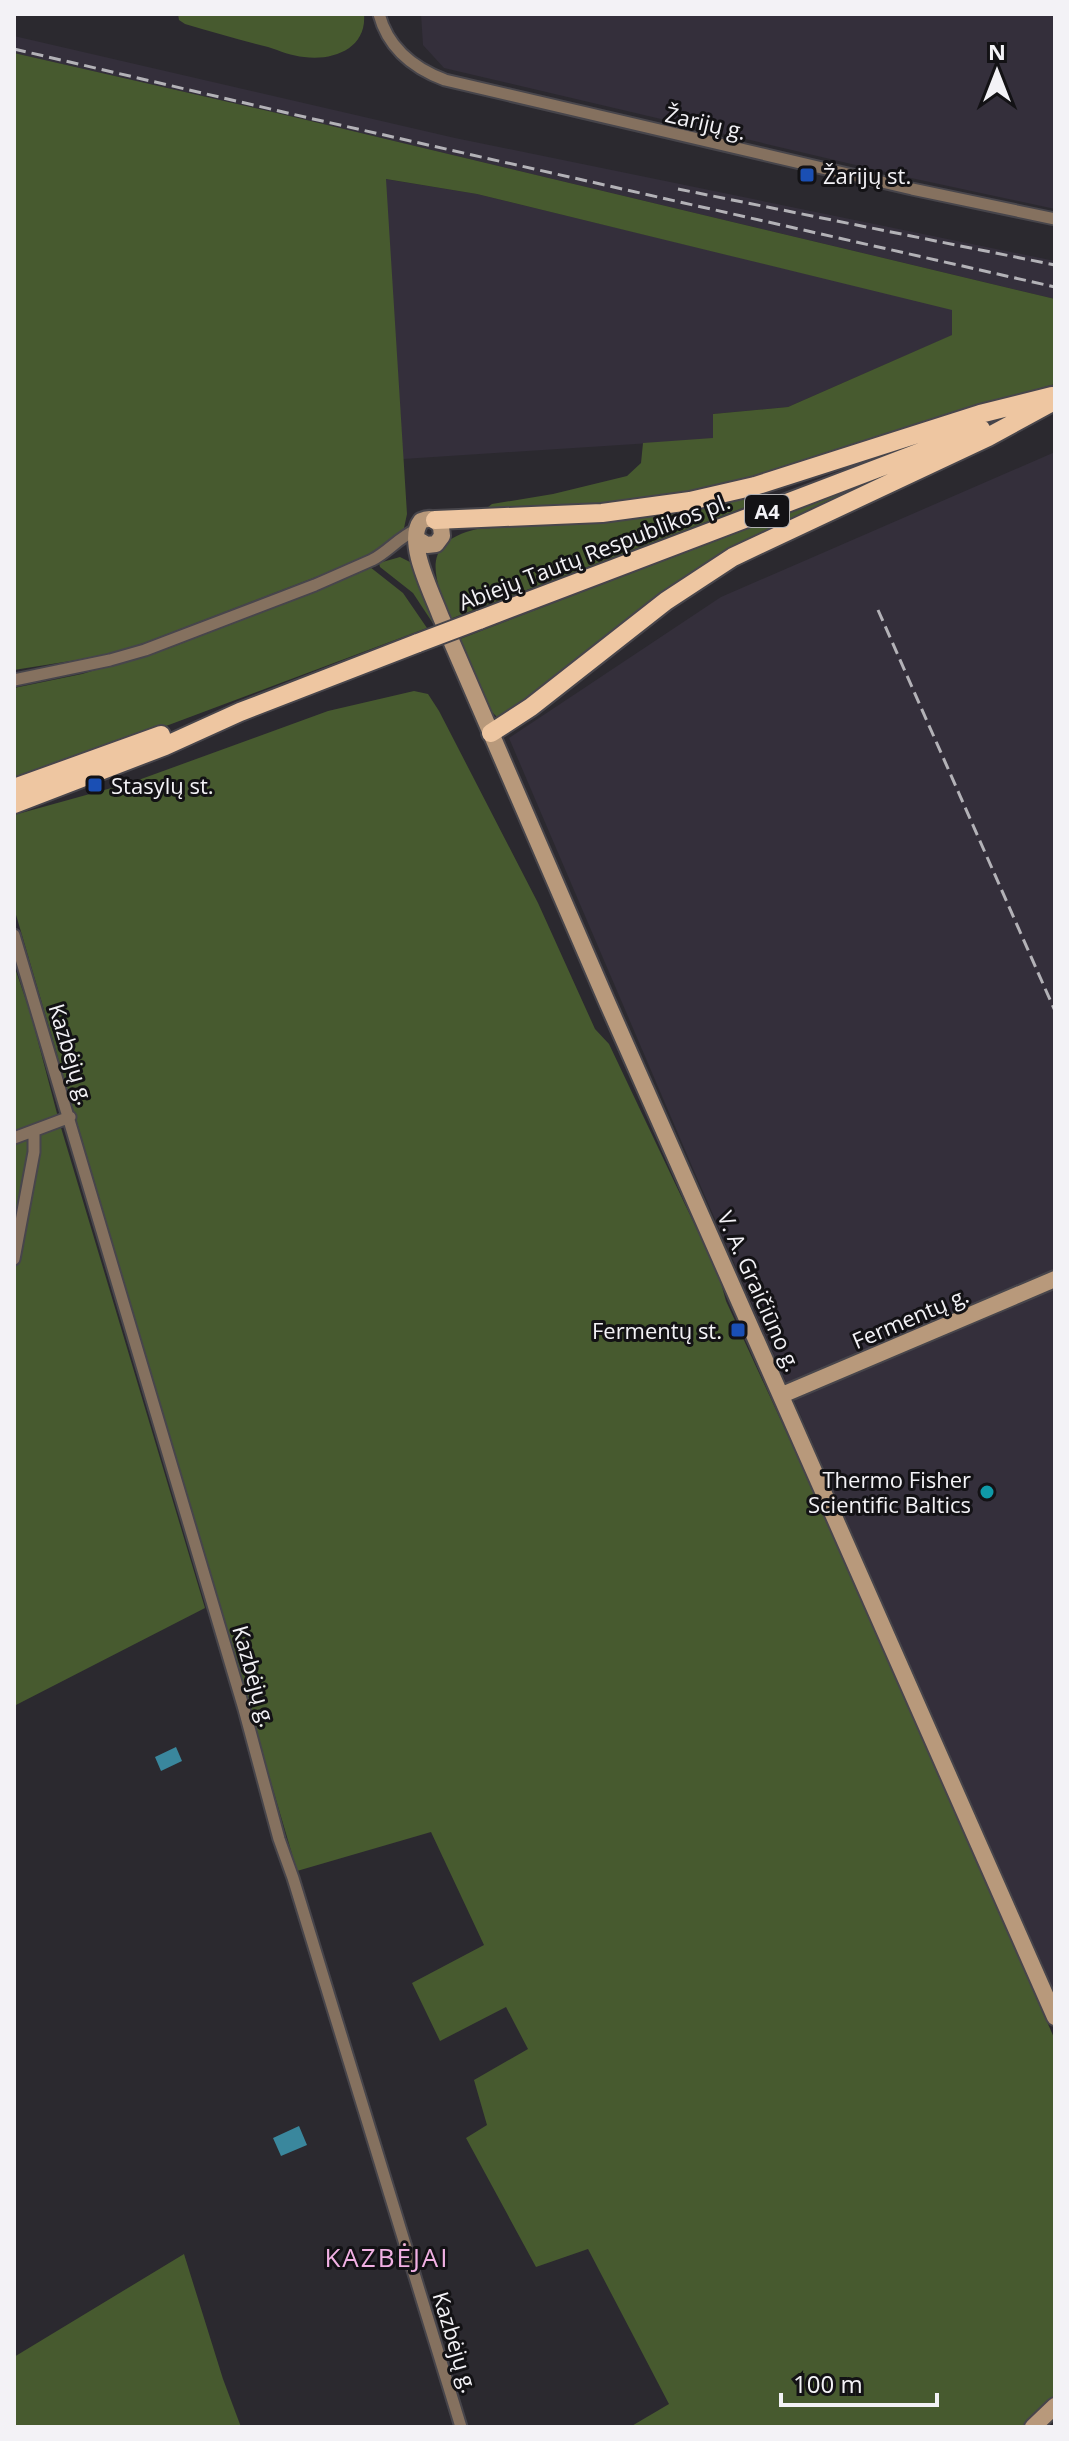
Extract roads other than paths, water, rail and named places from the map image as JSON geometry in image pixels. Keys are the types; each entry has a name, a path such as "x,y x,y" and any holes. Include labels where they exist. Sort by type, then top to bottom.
{"highway":[{"path":"435,520 602,513 690,501 755,486 980,414 1055,399"},
{"path":"491,733 531,707 666,601 733,557 988,437 1055,399"},
{"name":"Abiejų Tautų Respublikos pl.","path":"14,804 165,746 240,712 1055,399"},
{"name":"Abiejų Tautų Respublikos pl.","path":"14,788 199,721 240,712"}],"main road":[{"name":"V. A. Graičiūno g.","path":"435,520 443,532 423,541 430,561 428,582 491,733 1055,2017"},
{"path":"423,541 421,521 435,520"},
{"name":"Fermentų g.","path":"782,1395 1055,1279"},
{"path":"1033,2427 1055,2406"}],"street":[{"name":"Žarijų g.","path":"379,14 387,36 403,56 427,73 445,80 912,189 1055,219"},
{"path":"14,680 145,650 315,585 388,552 409,533 423,541"},
{"name":"Kazbėjų g.","path":"14,935 244,1709 279,1839 461,2427"},
{"path":"14,1138 70,1117"},
{"path":"14,1259 34,1152 34,1131"}],"water":[{"path":"176,1747 182,1761 161,1771 155,1757"},
{"path":"299,2126 307,2145 281,2156 273,2138"}],"railway":[{"path":"14,49 1055,287"},
{"path":"678,189 1055,265"},
{"path":"878,610 1055,1011"}],"place":[{"name":"Žarijų st.","path":"807,175"},
{"name":"Stasylų st.","path":"95,785"},
{"name":"Fermentų st.","path":"738,1330"},
{"name":"Thermo Fisher Scientific Baltics","path":"987,1492"}],"district":[{"name":"KAZBĖJAI","path":"387,2257"}]}
